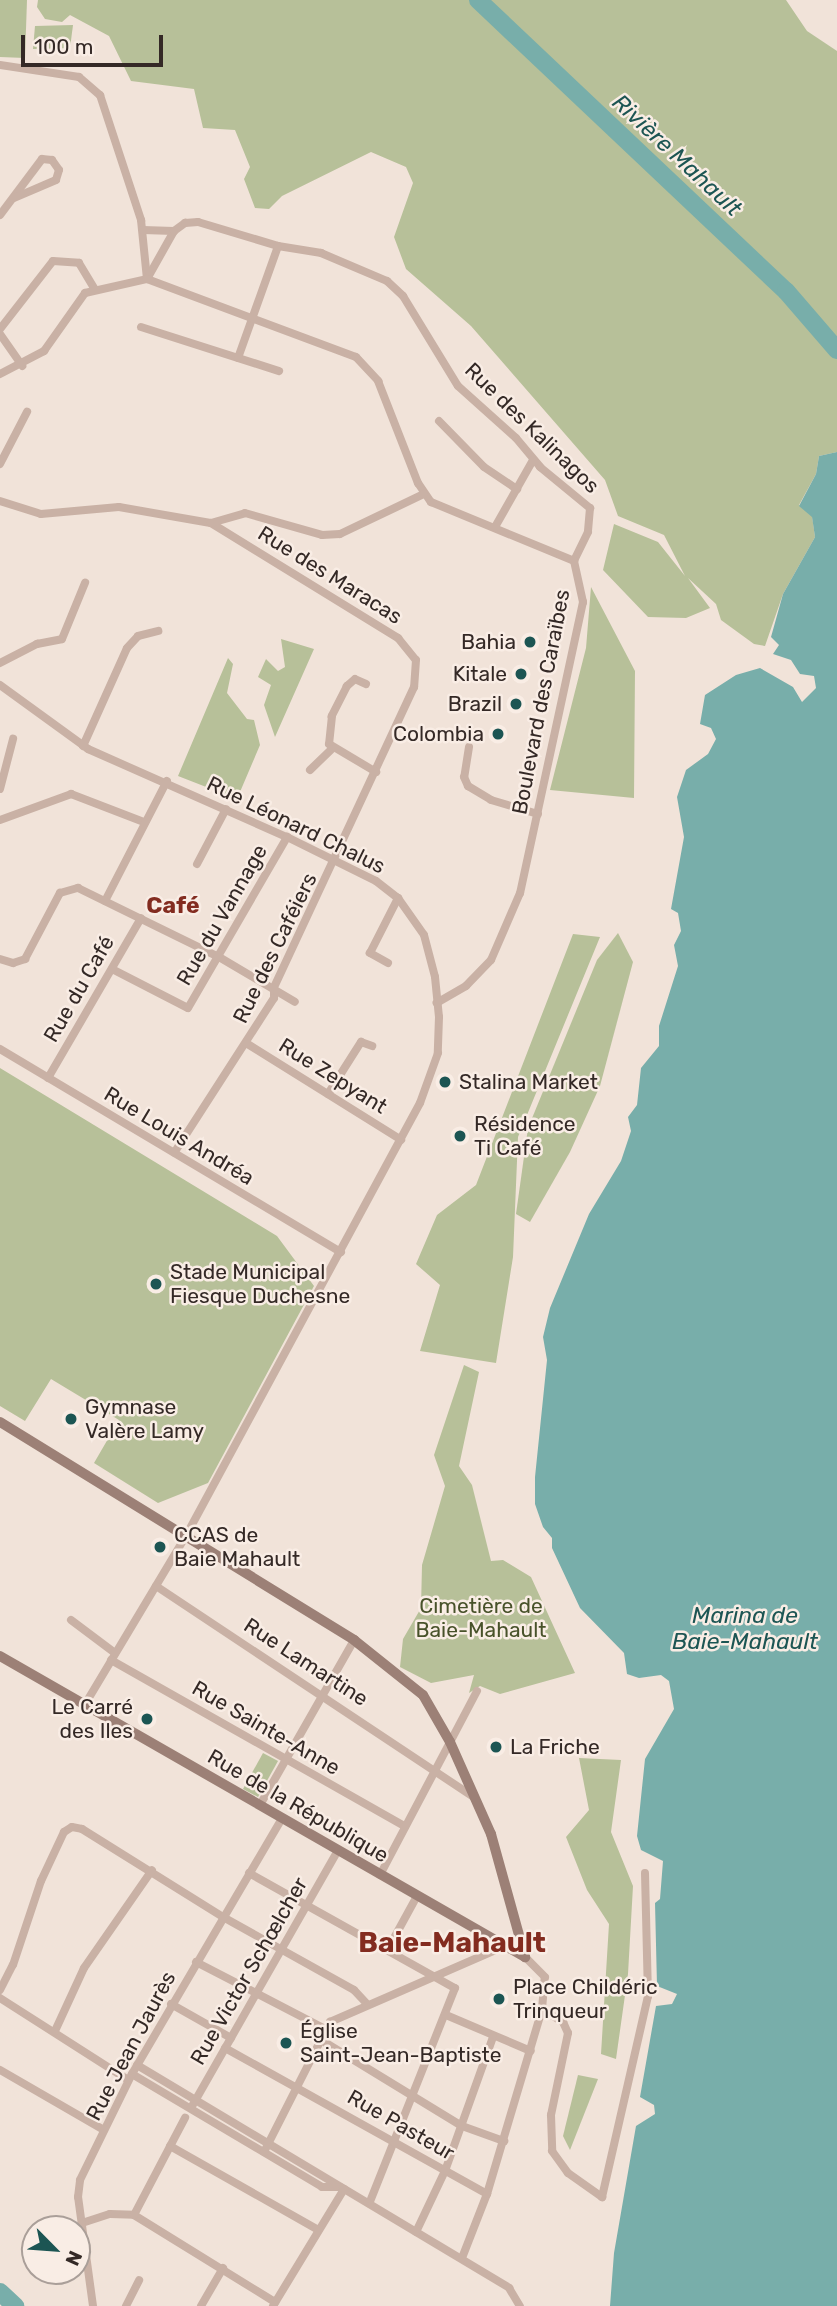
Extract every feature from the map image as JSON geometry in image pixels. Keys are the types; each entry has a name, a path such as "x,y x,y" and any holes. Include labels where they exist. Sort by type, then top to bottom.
{"street":[{"path":"0,65 79,77 95,88 143,230 147,279"},
{"path":"0,215 41,159 52,160 60,170 57,180 14,198"},
{"name":"Rue des Kalinagos","path":"143,230 174,231 185,223 198,222 278,246 321,253 387,281 402,296 458,386 516,438 533,460 590,508 588,532 574,561"},
{"path":"147,279 174,231"},
{"path":"238,358 250,317 278,246"},
{"path":"22,366 0,332 53,261 79,263 94,288"},
{"path":"0,374 22,366 44,351 72,307 94,288 147,279 336,347 365,364 382,389 424,494 340,534 322,535 244,513 211,523 119,507 41,514 0,501"},
{"path":"141,327 279,371"},
{"path":"0,464 27,412"},
{"path":"439,421 484,467 517,489"},
{"path":"495,527 533,460"},
{"name":"Boulevard des Caraïbes","path":"424,494 431,502 574,561 583,602 520,893 504,936 484,969 438,1003"},
{"name":"Rue des Maracas","path":"211,523 398,638 416,660 414,687 336,862"},
{"path":"0,663 64,637 85,583"},
{"path":"83,747 127,648 138,636 158,631"},
{"path":"331,750 328,729 347,686 355,679 366,684"},
{"name":"Rue Léonard Chalus","path":"0,687 11,692 83,747 167,781 287,837 398,898 424,935 438,1003 439,1037 434,1068 401,1140 187,1534 86,1703"},
{"path":"0,789 13,739"},
{"path":"469,747 464,777 468,786 491,800 538,814"},
{"path":"331,750 376,772"},
{"path":"310,771 331,750"},
{"path":"105,901 167,781"},
{"path":"0,820 71,794 144,822"},
{"path":"197,864 226,809"},
{"name":"Rue du Vannage","path":"112,969 185,1010 219,957 287,837"},
{"name":"Rue des Caféiers","path":"174,1153 236,1051 246,1042 274,998 274,987 336,862"},
{"path":"0,959 18,962 29,955 62,891 78,888 219,957 274,987 295,1002"},
{"path":"388,963 370,953 398,898"},
{"name":"Rue du Café","path":"48,1078 141,918"},
{"path":"436,986 456,990"},
{"name":"Rue Zepyant","path":"246,1042 401,1140"},
{"path":"328,1094 361,1042 372,1046"},
{"name":"Rue Louis Andréa","path":"0,1049 341,1252"},
{"path":"0,1422 187,1534 354,1640 423,1695 450,1742 475,1797 505,1877 525,1957"},
{"name":"Rue Lamartine","path":"156,1586 324,1694 475,1797"},
{"name":"Rue Sainte-Anne","path":"71,1620 113,1656 286,1760 405,1826"},
{"path":"260,1805 354,1640"},
{"name":"Rue de la République","path":"0,1656 86,1703 132,1735 260,1805 281,1821 507,1945 525,1957 545,1977 542,2008"},
{"path":"380,1875 477,1691"},
{"name":"Rue Jean Jaurès","path":"81,2215 78,2186 130,2077 281,1821"},
{"path":"0,1990 17,1956 41,1881 66,1829 82,1829 152,1870 223,1917 354,1990 367,2004"},
{"name":"Rue Victor Schœlcher","path":"193,2104 284,1949 337,1852"},
{"path":"55,2031 84,1968 152,1870"},
{"path":"249,1873 455,1988 414,2097 369,2204"},
{"path":"462,2259 504,2141 542,2008 560,2019 568,2033 551,2115 552,2151 568,2173 602,2197 648,1996 645,1873"},
{"path":"388,1949 417,1896"},
{"path":"267,2147 325,2029 335,2019 507,1945"},
{"path":"196,1962 325,2029"},
{"path":"0,1998 130,2077 193,2104"},
{"path":"171,2004 231,2038"},
{"path":"446,2015 531,2051"},
{"path":"416,2232 462,2126 493,2037"},
{"path":"321,2040 462,2126 504,2141"},
{"name":"Rue Pasteur","path":"225,2048 298,2086 487,2194"},
{"path":"137,2065 193,2104 342,2188 509,2288 520,2306"},
{"path":"0,2070 104,2130"},
{"path":"134,2215 185,2118"},
{"path":"170,2146 317,2229"},
{"path":"91,2220 110,2214 134,2215 223,2268 274,2304 342,2188"},
{"path":"201,2306 223,2268"},
{"path":"126,2306 139,2280"},
{"name":"Rue Jean Jaurès","path":"90,2285 93,2306"}],"green space":[{"path":"0,0 27,0 25,58 0,57"},
{"path":"38,0 786,0 807,31 837,51 837,452 819,456 816,474 799,505 812,516 815,537 783,594 765,646 754,644 721,620 716,604 688,578 710,608 686,618 648,617 603,570 614,524 658,542 685,576 664,535 618,516 605,480 471,326 406,269 394,237 413,183 406,167 371,152 282,196 269,209 255,208 244,179 250,167 235,130 203,128 194,89 131,81 109,36 70,15 62,22 45,19 37,7"},
{"path":"73,25 70,48 33,49 35,26"},
{"path":"591,587 635,671 634,798 550,790 586,648"},
{"path":"281,639 314,649 275,737 264,705 271,685 258,677 266,659 278,671 285,667"},
{"path":"228,658 233,664 227,693 247,719 254,720 260,745 237,799 178,776"},
{"path":"618,933 633,962 600,1086 570,1152 530,1222 516,1214 528,1128 597,960"},
{"path":"573,934 600,937 518,1137 513,1257 496,1363 420,1351 440,1285 416,1264 437,1215 476,1185"},
{"name":"Stade Municipal Fiesque Duchesne","path":"0,1068 277,1236 314,1286 208,1483 158,1503 94,1463 119,1420 51,1379 25,1421 0,1406"},
{"name":"Cimetière de Baie-Mahault","path":"464,1365 479,1372 459,1466 472,1485 491,1561 503,1560 531,1577 575,1673 500,1694 480,1686 469,1693 474,1675 431,1683 400,1667 403,1639 421,1608 422,1565 445,1486 434,1455"},
{"path":"263,1753 278,1761 258,1797 243,1789"},
{"path":"579,1758 621,1760 611,1832 633,1886 628,1974 616,2059 601,2054 609,1924 587,1890 566,1837 589,1810"},
{"path":"578,2075 598,2079 570,2150 563,2136"}],"water":[{"name":"Marina de Baie-Mahault","path":"837,452 837,2306 610,2306 614,2253 636,2126 655,2114 654,2105 640,2097 656,2006 672,2004 677,1994 657,1986 655,1903 660,1899 663,1861 641,1850 637,1836 645,1759 674,1709 669,1681 661,1675 639,1678 627,1674 624,1653 580,1608 552,1548 552,1538 543,1527 535,1504 535,1477 547,1360 543,1337 550,1308 589,1214 621,1161 631,1131 628,1117 637,1105 641,1068 659,1046 659,1026 678,966 674,945 681,931 678,913 671,909 684,837 677,797 686,770 708,754 716,739 711,728 700,724 705,695 736,675 760,668 793,687 802,702 816,688 814,676 800,674 791,660 773,654 779,645 771,637 783,594 815,537 812,517 799,506 816,474 819,456"}],"waterway":[{"name":"Rivière Mahault","path":"478,0 786,291 837,350"},
{"path":"0,2292 15,2306"}],"place":[{"name":"Bahia","path":"530,642"},
{"name":"Kitale","path":"521,674"},
{"name":"Brazil","path":"516,704"},
{"name":"Colombia","path":"498,734"},
{"name":"Stalina Market","path":"445,1082"},
{"name":"Résidence Ti Café","path":"460,1136"},
{"name":"Stade Municipal Fiesque Duchesne","path":"156,1284"},
{"name":"Gymnase Valère Lamy","path":"71,1419"},
{"name":"CCAS de Baie Mahault","path":"160,1547"},
{"name":"Le Carré des Iles","path":"147,1719"},
{"name":"La Friche","path":"496,1747"},
{"name":"Place Childéric Trinqueur","path":"499,1999"},
{"name":"Église Saint-Jean-Baptiste","path":"286,2043"}],"district":[{"name":"Café","path":"173,905"},
{"name":"Baie-Mahault","path":"452,1943"}]}
